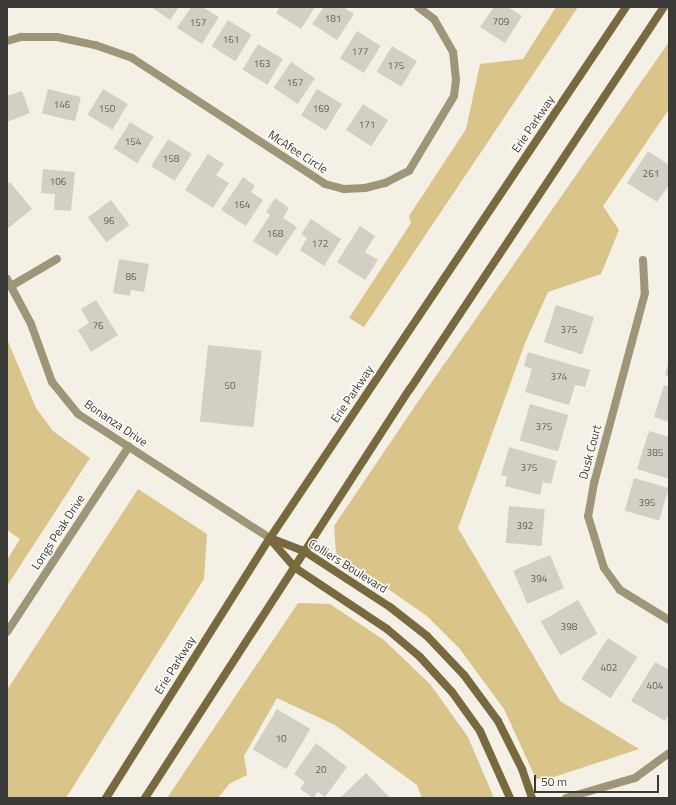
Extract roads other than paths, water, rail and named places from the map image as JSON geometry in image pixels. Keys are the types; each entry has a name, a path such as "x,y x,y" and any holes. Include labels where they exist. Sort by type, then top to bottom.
{"main road":[{"name":"Erie Parkway","path":"106,798 270,538 626,7"},
{"path":"145,798 304,551 664,7"},
{"name":"Colliers Boulevard","path":"270,538 304,551 390,607 427,636 464,675 498,721 522,769 532,798"},
{"path":"270,538 294,567 387,629 420,657 452,692 480,730 510,798"}],"street":[{"name":"McAfee Circle","path":"7,41 21,37 57,38 95,46 132,58 325,184 344,189 365,188 385,184 409,171 454,96 456,80 453,52 434,19 424,8"},
{"path":"13,285 57,259"},
{"name":"Dusk Court","path":"643,260 645,293 594,483 588,516 604,568 620,590 669,620"},
{"name":"Bonanza Drive","path":"7,279 13,285 32,324 52,382 78,414 270,538"},
{"name":"Longs Peak Drive","path":"7,632 129,446"},
{"path":"566,798 636,778 669,753"}]}
